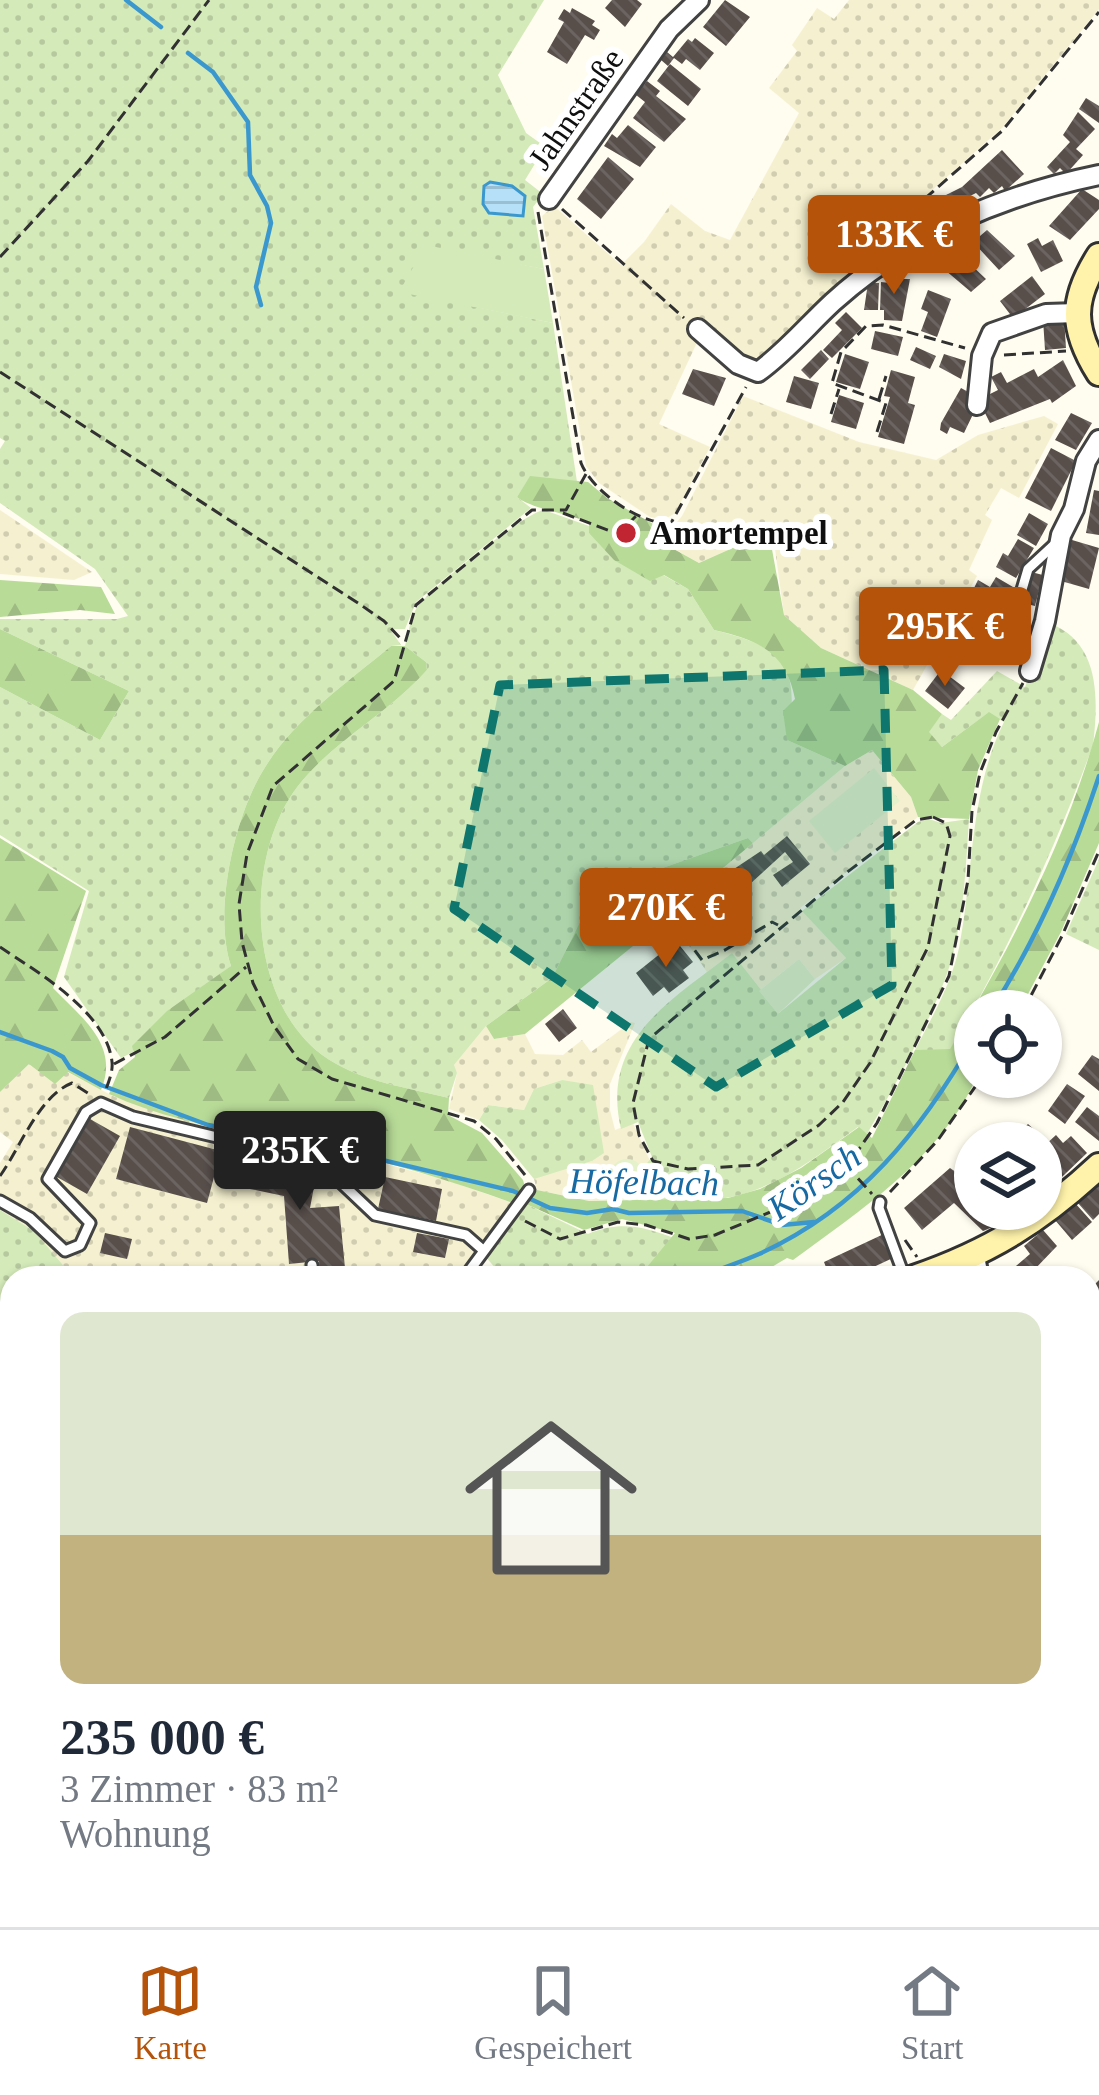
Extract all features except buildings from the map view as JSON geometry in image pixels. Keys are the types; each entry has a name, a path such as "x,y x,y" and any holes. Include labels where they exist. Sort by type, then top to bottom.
{"main road":[{"path":"1099,256 1082,285 1077,313 1085,346 1099,373"},
{"path":"978,1266 1099,1166"}],"street":[{"name":"Jahnstraße","path":"549,199 669,29 699,0"},
{"path":"666,1 684,14"},
{"path":"698,328 738,364 758,372 836,299 928,234 976,212 1099,175"},
{"path":"977,405 983,351 997,329 1046,314 1077,313"},
{"path":"1030,671 1060,540 1074,509 1086,461 1099,440"}],"lane":[{"path":"1007,641 1028,569 1060,540"},
{"path":"0,1201 30,1217 65,1251 80,1245 90,1223 48,1178 86,1112 102,1099 129,1116 305,1158 336,1178 372,1214 469,1236 483,1250"},
{"path":"472,1266 518,1208 528,1184"},
{"path":"880,1202 905,1266"}],"path":[{"path":"0,257 88,161 209,0"},
{"path":"856,260 990,144 1099,12"},
{"path":"698,328 549,199 539,208 574,427 586,474 602,490 657,523 674,521 738,399 758,372"},
{"path":"877,432 886,403 832,383 841,352 866,326 880,324 934,342 1020,357 1071,350"},
{"path":"0,372 358,603 404,642"},
{"path":"879,400 886,376"},
{"path":"831,414 839,388"},
{"path":"562,512 586,474"},
{"path":"528,1184 496,1139 474,1121 340,1082 308,1067 274,1026 247,966 240,932 240,884 268,796 284,773 394,681 416,605 534,509 562,512 618,533 638,514"},
{"path":"518,1208 545,1234 560,1239 618,1222 646,1225 691,1240 774,1211 823,1184 845,1165 873,1129 949,976 968,880 980,773 1000,724 1030,671"},
{"path":"936,818 948,826 950,839 928,946 870,1063 843,1102 819,1125 762,1163 688,1169 657,1164 645,1151 632,1103 647,1042 780,926 916,820 936,818"},
{"path":"1033,990 1099,851"},
{"path":"684,936 697,957 705,959 772,921 780,926"},
{"path":"0,947 40,971 75,1001 101,1034 113,1065 102,1099 75,1084 65,1085 39,1115 0,1176"},
{"path":"113,1065 165,1036 247,966"},
{"path":"845,1165 880,1202 927,1153 967,1098"}],"highlighted area":[{"path":"884,670 892,985 716,1087 454,909 500,685"}],"shaded area":[{"path":"849,0 1099,0 1099,9 1002,128 895,223 900,243 768,358 743,357 700,336 659,424 710,447 675,513 664,520 650,517 599,483 586,466 542,216 554,206 621,265 671,204 705,231 730,240 799,113 769,88 797,51 792,45 817,8 834,19"},
{"path":"743,396 859,442 936,460 978,435 1044,416 1058,424 1019,498 1001,488 985,515 992,520 969,570 977,576 913,690 821,648 784,615 771,544 755,538 699,563 660,541 664,530 682,516"},
{"path":"0,510 92,572 74,580 0,574"},
{"path":"872,750 911,797 918,817 800,908 846,958 815,979 799,959 759,991 732,953 707,972 678,930 681,920 697,913 717,873 845,766"},
{"path":"635,1023 610,1084 610,1110 615,1130 633,1123 650,1161 643,1168 639,1189 644,1199 589,1201 537,1190 534,1179 538,1175 592,1161 562,1080 535,1089 524,1110 488,1105 479,1120 449,1109 457,1073 453,1066 486,1026 494,1039 525,1034 535,1054 563,1055 582,1040 591,1052"},
{"path":"29,1064 67,1072 115,1097 288,1144 324,1148 443,1179 516,1204 470,1266 64,1266 34,1231 0,1210 0,1163 13,1142 0,1132 0,1092"}],"green space":[{"path":"0,0 544,0 498,75 526,133 565,161 536,162 525,180 543,194 533,207 544,269 489,259 400,291 553,323 577,482 530,477 517,497 531,508 416,602 405,629 390,629 401,645 391,646 339,688 276,751 253,789 230,865 224,919 231,966 121,1058 64,977 89,891 0,835 0,687 100,740 129,691 0,629 0,619 128,616 95,569 0,503 0,449 5,441 0,438"},
{"path":"426,245 544,269 553,323 399,292"},
{"path":"530,476 588,482 664,530 661,542 699,563 755,538 771,544 784,615 821,648 913,690 942,714 929,732 942,747 989,712 1000,719 978,770 969,819 918,817 911,797 872,750 845,766 787,740 783,711 795,699 777,659 744,638 714,630 688,589 664,575 650,581 614,560 589,533 589,522 517,497"},
{"path":"544,510 589,526 589,533 688,589 714,630 772,653 783,664 792,695 787,740 845,766 753,843 748,838 593,896 552,978 486,1026 454,1065 457,1073 449,1098 356,1073 328,1059 301,1035 281,1004 268,968 262,890 268,852 280,816 298,786 427,670 426,662 405,646 423,600 477,554"},
{"path":"0,580 101,587 115,614 80,610 0,617"},
{"path":"1049,623 1078,643 1092,672 1093,745 1028,901 983,990 954,990 950,1050 915,1050 956,962 978,805 1004,722 988,713 942,747 928,732 942,714 951,720 997,671 1025,687"},
{"path":"0,629 129,691 100,740 0,687"},
{"path":"391,646 405,646 426,662 427,670 312,770 280,816 262,890 268,968 281,1004 301,1035 328,1059 371,1079 449,1098 448,1115 482,1133 523,1180 525,1187 516,1204 399,1166 189,1121 109,1094 119,1070 135,1057 132,1046 167,1011 231,966 224,919 230,865 244,812 264,769 306,718"},
{"path":"1099,722 1099,843 1061,932 1030,990 984,990 1036,890 1071,807"},
{"path":"874,768 900,801 835,853 809,821"},
{"path":"969,819 956,941 926,1024 867,1134 858,1127 798,1169 749,1192 710,1200 644,1199 639,1189 643,1168 652,1157 638,1122 621,1129 617,1098 621,1070 646,1025 732,953 779,1013 846,958 802,911 918,822 941,823"},
{"path":"0,838 86,891 53,988 102,1046 106,1074 101,1090 68,1072 55,1084 29,1064 0,1092"},
{"path":"748,838 753,843 717,873 697,913 681,920 678,930 660,924 525,1034 494,1039 486,1026 552,978 593,896"},
{"path":"1099,859 1099,950 1066,934"},
{"path":"799,959 815,979 778,1014 759,991"},
{"path":"954,1042 954,1098 965,1098 939,1137 895,1182 793,1260 787,1258 773,1266 648,1266 675,1233 622,1219 584,1230 526,1204 537,1190 589,1201 728,1198 760,1189 801,1168 859,1127 872,1138 915,1050 950,1049"},
{"path":"562,1080 593,1085 604,1153 534,1179 479,1120 488,1105 524,1110 534,1089"},
{"path":"627,1159 639,1164 644,1176 639,1188 627,1193 615,1188 610,1176 615,1164"},
{"path":"526,1204 588,1234 631,1227 674,1238 649,1266 494,1266 484,1255"},
{"path":"0,1210 34,1231 64,1266 0,1266"}],"water":[{"path":"490,182 512,186 525,196 523,216 489,213 483,204 484,186"}],"waterway":[{"path":"126,0 161,27"},
{"path":"188,53 213,72 248,122 250,175 271,223 256,287 261,305"},
{"name":"Körsch","path":"1003,990 1052,897 1099,776"},
{"name":"Höfelbach","path":"0,1032 52,1051 70,1068 101,1085 208,1125 319,1145 513,1191 550,1208 587,1213 613,1209 629,1213 742,1211 782,1225 814,1222"},
{"name":"Körsch","path":"728,1266 795,1235 857,1190 910,1135 954,1071"}],"place":[{"name":"Amortempel","path":"626,533"}]}
